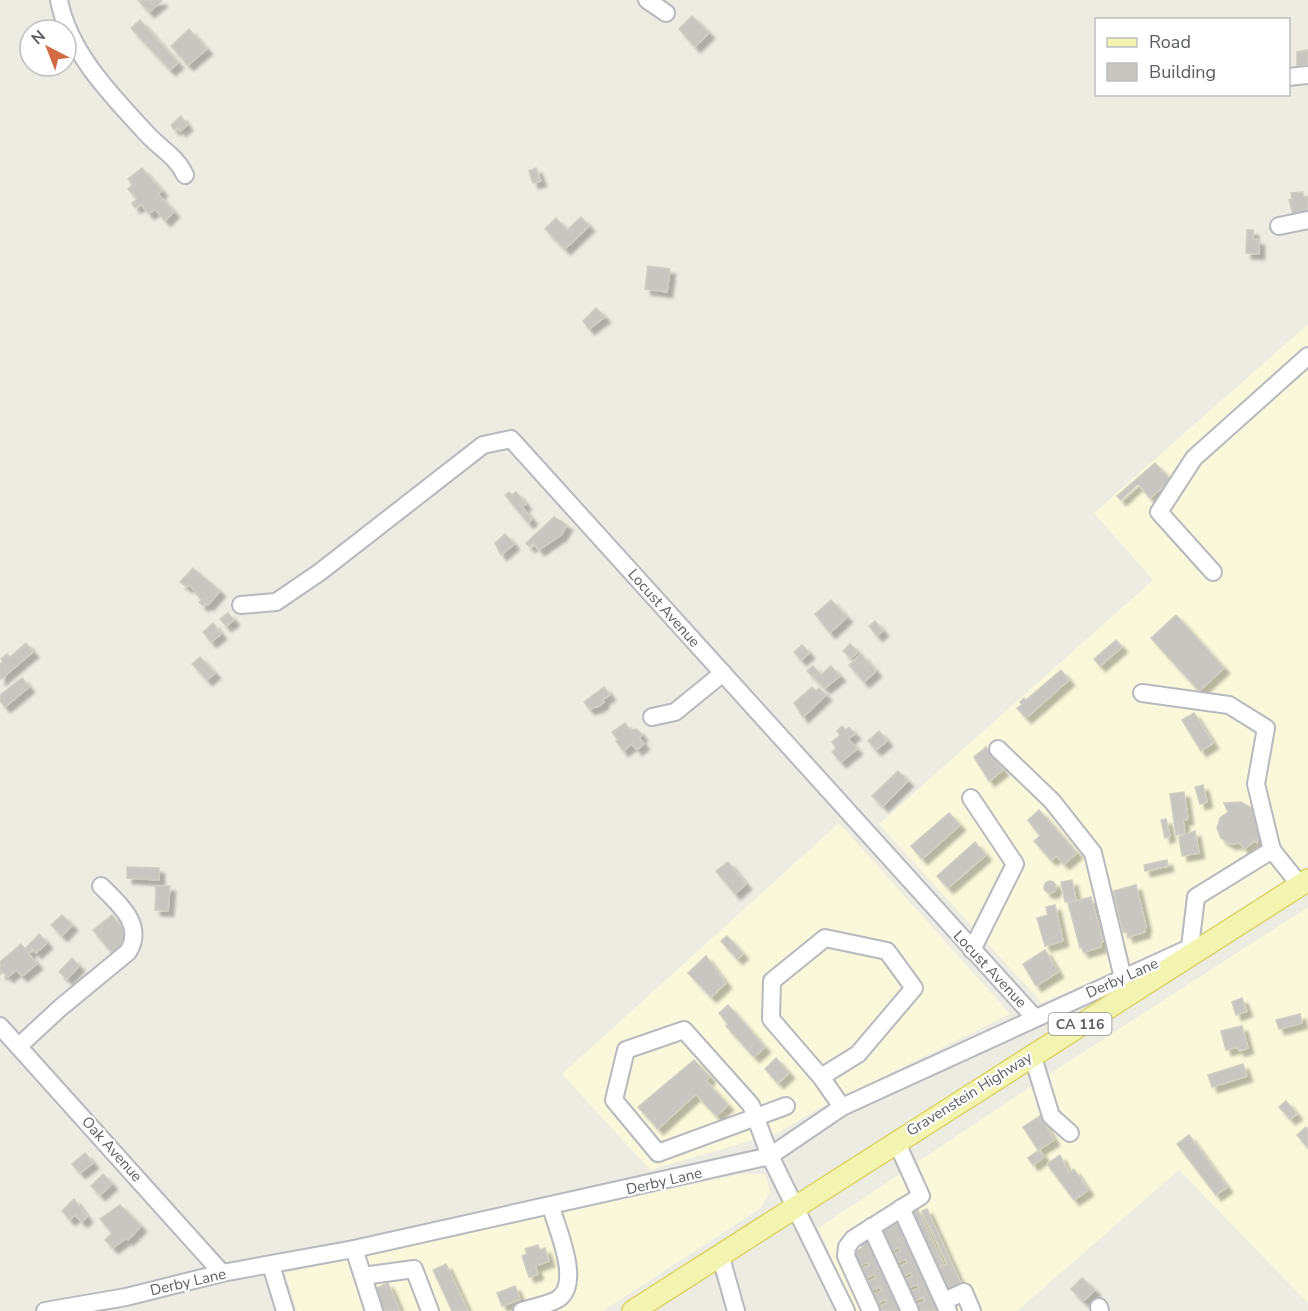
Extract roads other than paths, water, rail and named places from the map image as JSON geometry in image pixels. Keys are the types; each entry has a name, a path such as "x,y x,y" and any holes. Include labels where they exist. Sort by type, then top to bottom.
{"main road":[{"name":"Gravenstein Highway","path":"636,1310 794,1206 1304,882"}],"street":[{"path":"59,0 66,29 92,70 150,137 180,164 185,175"},
{"path":"647,0 666,13"},
{"path":"1290,77 1308,75"},
{"path":"1279,226 1308,220"},
{"path":"1213,572 1159,512 1194,458 1308,356"},
{"name":"Locust Avenue","path":"241,604 276,602 320,572 483,444 511,439 1034,1017"},
{"path":"652,717 675,712 723,673"},
{"path":"1142,693 1229,705 1266,729 1256,784 1272,850 1304,882"},
{"path":"998,749 1052,801 1093,853 1123,978"},
{"path":"972,798 1015,864 972,950"},
{"path":"1190,947 1196,897 1272,850"},
{"path":"19,1046 60,1008 129,952 134,944 135,930 129,916 101,886"},
{"name":"Derby Lane","path":"45,1311 127,1304 222,1273 354,1249 551,1207 770,1156 842,1107 1238,924"},
{"path":"821,1077 858,1054 914,988 887,951 825,938 772,981 771,1019 821,1077 842,1107"},
{"name":"Oak Avenue","path":"0,1026 222,1273"},
{"path":"786,1106 756,1117 658,1153 614,1100 626,1050 684,1030 751,1105 756,1117 770,1156 846,1311"},
{"path":"1032,1054 1051,1116 1070,1133"},
{"path":"872,1311 846,1256 847,1247 853,1239 921,1196 896,1141"},
{"path":"522,1311 558,1298 567,1287 570,1271 551,1207"},
{"path":"901,1208 946,1306 964,1292 972,1311"},
{"path":"872,1227 910,1311"},
{"path":"354,1249 374,1311"},
{"path":"720,1254 736,1311"},
{"path":"271,1265 285,1311"},
{"path":"363,1276 414,1269 430,1311"}]}
